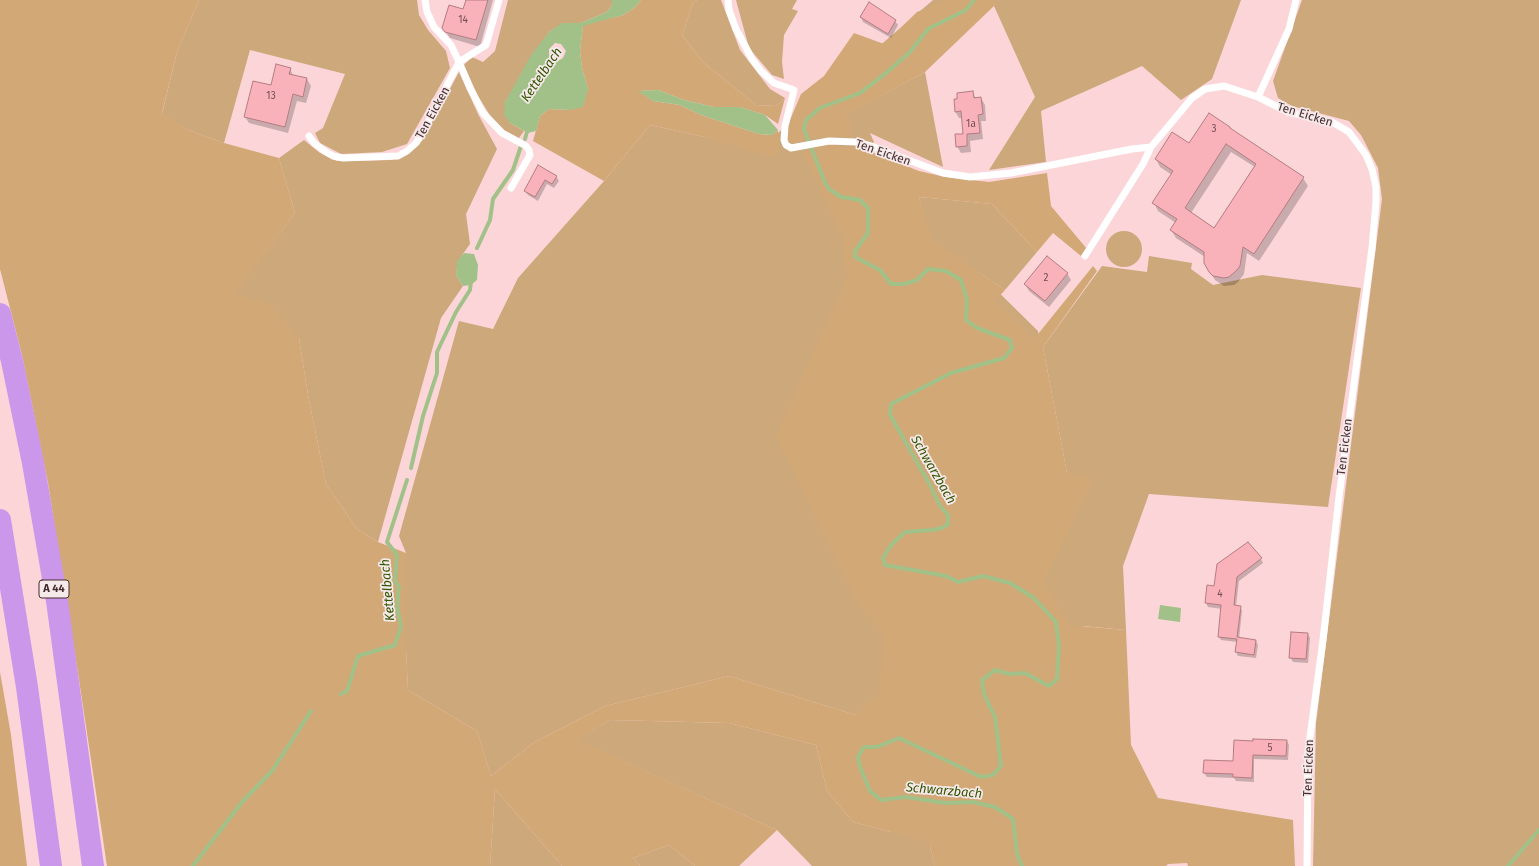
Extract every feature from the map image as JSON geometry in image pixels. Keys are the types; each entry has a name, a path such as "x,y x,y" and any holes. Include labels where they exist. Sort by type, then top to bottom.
{"highway":[{"name":"A 44","path":"0,314 12,361 33,463 53,578 93,866"},
{"path":"0,520 27,687 51,866"}],"lane":[{"path":"425,0 427,12 434,27 451,45 483,113 502,132 526,146 530,150 530,155 511,188"},
{"path":"459,62 486,45 499,0"},
{"name":"Ten Eicken","path":"728,0 729,10 736,29 752,60 774,83 794,90 784,126 784,140 786,145 790,148 829,140 856,142 943,173 970,177 1011,173 1132,149 1151,147"},
{"path":"1258,97 1289,29 1296,0"},
{"name":"Ten Eicken","path":"309,136 314,143 333,156 344,158 398,156 407,152 416,143 424,130 459,62"},
{"name":"Ten Eicken","path":"1085,256 1126,191 1151,147 1192,98 1205,89 1224,86 1258,97 1288,112 1332,122 1349,132 1355,138 1366,155 1372,169 1376,187 1375,220 1308,752 1307,866"}],"shaded area":[{"path":"0,0 199,0 177,52 162,113 188,130 224,143 279,158 295,213 235,294 270,304 299,338 308,395 326,484 357,529 378,542 406,553 406,649 408,690 477,731 491,776 533,743 605,706 729,676 856,715 880,692 883,634 856,600 776,436 847,278 842,237 803,152 827,145 864,149 919,171 945,177 989,182 1047,173 1051,206 1087,249 1081,256 1053,233 1037,252 992,204 919,197 932,240 1005,290 995,301 1034,339 1093,266 1097,271 1043,347 1067,473 1093,479 1044,580 1069,625 1126,630 1131,745 1158,798 1293,820 1295,866 1188,866 1187,863 1168,864 1166,866 935,866 929,842 853,822 827,791 816,745 729,723 610,720 577,740 777,830 739,866 695,866 669,845 633,858 640,866 562,866 495,789 490,866 107,866 48,483 22,355 0,269"},
{"path":"199,0 417,0 419,15 428,30 446,51 450,68 407,144 382,152 341,154 320,143 315,133 323,128 345,74 250,50 224,143 188,130 162,114 177,52"},
{"path":"508,0 612,0 612,5 607,12 581,23 562,24 549,32 505,102 510,123 524,131 519,138 504,130 491,117 478,96 464,65 472,57 483,62 495,51"},
{"path":"641,0 697,0 693,3 682,35 703,62 756,105 776,106 785,98 778,124 765,115 740,107 714,107 684,100 658,90 639,91 653,101 680,105 701,115 759,134 772,135 778,130 778,152 773,157 705,137 650,125 604,181 533,141 540,116 549,109 570,110 588,89 582,68 580,51 583,25 623,15 634,8"},
{"path":"697,0 721,0 740,50 770,89 785,98 776,106 756,105 703,62 682,35 693,3"},
{"path":"736,0 797,0 792,9 798,11 784,35 782,62 784,79 772,75 749,48"},
{"path":"933,0 1241,0 1212,79 1181,100 1142,66 1041,111 1046,162 989,170 1035,97 994,6 995,1 875,99 925,72 943,167 870,133 874,142 859,158 926,223 919,197 992,204 1037,252 1005,290 977,271 1038,331 1073,519 1067,473 1043,347 1102,266 1147,272 1149,256 1192,263 1191,269 1213,285 1262,275 1361,288 1328,507 1149,494 1123,566 1126,630 1083,626 930,846 935,866 812,866 777,830 576,740 610,720 729,723 816,745 827,791 853,822 891,832 856,715 729,676 605,706 533,743 491,776 477,731 408,690 406,649 406,553 399,536 459,321 493,329 518,278 604,181 650,125 705,137 765,144"},
{"path":"946,0 996,0 994,6 925,72 846,115 850,124 851,136 817,137 792,144 787,138 790,120 801,94 824,76 854,33 884,44 917,12"},
{"path":"1302,0 1539,0 1539,866 1313,866 1316,723 1382,199 1378,168 1361,135 1349,121 1292,106 1278,98 1273,81"},
{"path":"459,72 478,114 497,149 466,214 470,244 458,261 456,275 463,286 441,318 378,542 357,529 326,484 308,395 299,338 234,294 295,213 279,158 304,140 320,153 337,161 391,160 408,154 422,141"},
{"path":"1128,231 1137,236 1141,242 1141,256 1137,262 1128,267 1120,267 1111,262 1107,256 1106,245 1111,236 1117,232"},
{"path":"0,672 11,735 27,866 0,866"},
{"path":"495,789 562,866 490,866"},
{"path":"669,845 695,866 640,866 633,858"}],"water":[{"path":"612,0 641,0 634,8 623,15 583,26 580,51 582,68 588,89 583,107 570,110 549,109 540,116 536,131 528,133 510,123 504,115 505,102 531,55 549,32 562,23 581,23 607,12 612,5","holes":["555,43 561,44 566,51 563,58 558,61 549,55 549,49"]},
{"path":"658,90 684,100 714,107 740,107 765,115 778,130 772,135 759,134 701,115 680,105 653,101 638,91"},
{"path":"464,253 474,254 478,265 477,280 471,285 463,286 456,275 457,261"},
{"path":"1160,605 1181,608 1180,622 1158,619"}],"building":[{"path":"466,0 488,0 476,40 445,32 442,28 449,5 463,9"},
{"path":"869,2 896,20 888,34 860,17"},
{"path":"276,64 291,68 289,74 307,78 303,97 293,94 285,127 244,117 253,81 271,85"},
{"path":"973,91 974,98 981,97 983,114 978,115 980,133 967,134 967,146 956,147 955,134 963,134 961,111 955,112 954,99 957,99 957,93"},
{"path":"1209,113 1304,177 1254,254 1243,247 1240,266 1229,277 1224,278 1213,276 1204,263 1204,252 1170,230 1177,219 1152,203 1173,171 1155,159 1172,132 1189,143","holes":["1226,144 1256,164 1214,228 1185,208"]},
{"path":"538,165 557,176 552,184 545,180 535,197 524,191"},
{"path":"1047,256 1068,273 1045,301 1024,284"},
{"path":"1248,542 1262,558 1237,577 1234,605 1241,606 1237,637 1256,640 1254,655 1235,652 1237,639 1218,637 1221,605 1205,603 1207,585 1214,586 1217,564"},
{"path":"1291,632 1308,633 1306,659 1289,658"},
{"path":"1253,739 1287,740 1286,756 1253,755 1252,778 1233,777 1233,774 1203,773 1204,760 1233,761 1234,740 1253,741"}],"waterway":[{"name":"Schwarzbach","path":"974,0 966,10 928,29 910,52 860,93 820,108 806,120 804,129 825,183 829,189 841,197 860,200 868,208 868,233 855,251 855,257 880,270 891,284 904,284 917,280 928,269 946,271 961,280 967,300 966,320 977,328 1010,340 1012,348 1004,358 951,373 891,404 890,415 930,485 940,506 948,515 948,524 942,528 932,530 905,532 891,545 883,558 885,565 946,576 958,582 983,576 1010,583 1034,598 1056,622 1059,647 1057,679 1049,686 1025,673 1009,674 995,670 982,680 984,694 995,717 1001,766 993,775 981,777 899,738 877,747 864,747 858,757 860,767 870,791 881,800 906,797 945,803 973,802 995,807 1013,819 1017,854 1022,866"},
{"name":"Kettelbach","path":"525,139 528,128"},
{"name":"Kettelbach","path":"477,248 490,220 493,199 513,170 521,146"},
{"name":"Kettelbach","path":"411,468 423,416 437,373 437,352 456,312 470,290 471,280"},
{"name":"Kettelbach","path":"341,694 347,691 358,656 395,645 401,626 397,606 399,587 395,581 397,555 387,542 407,480"},
{"name":"Kettelbach","path":"193,866 242,802 272,771 311,711"},
{"path":"1508,866 1539,830"}]}
